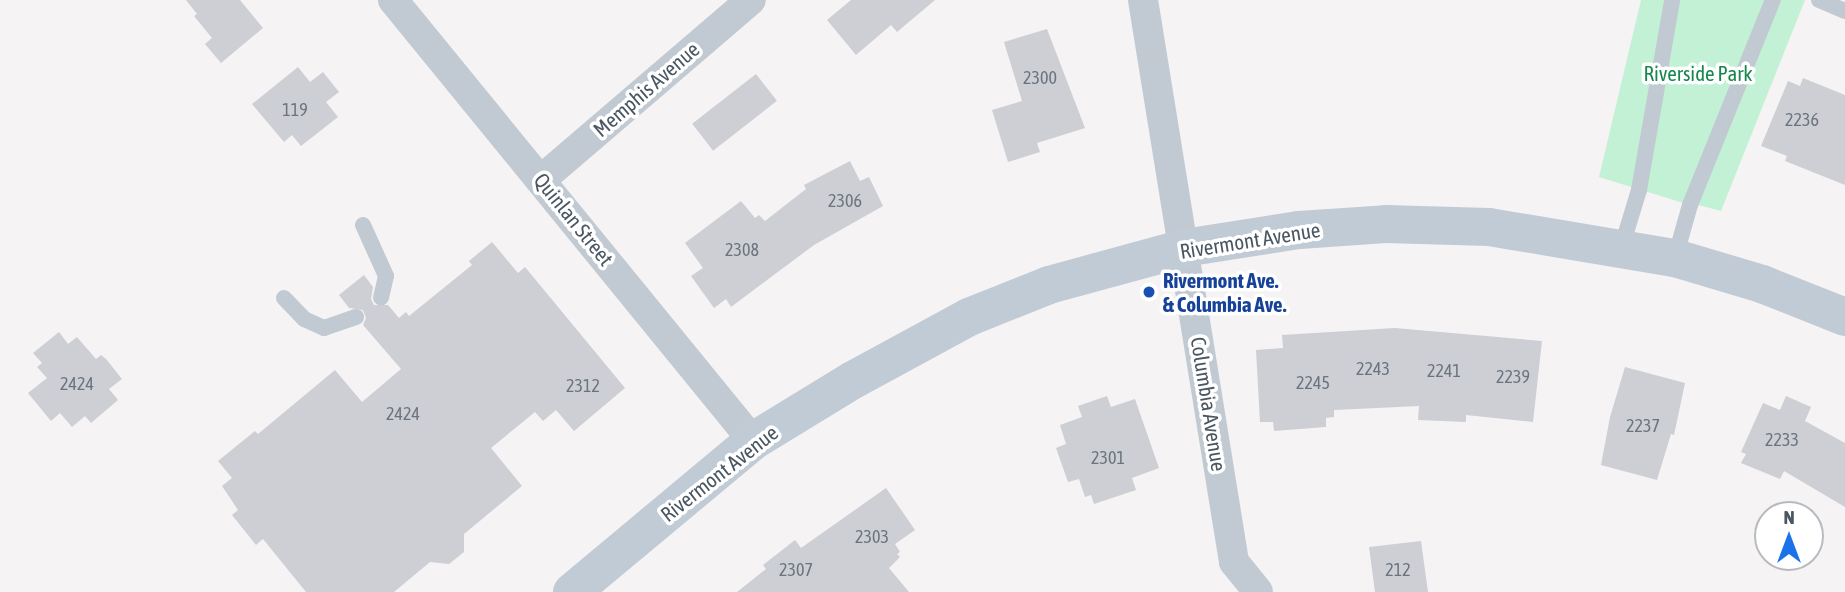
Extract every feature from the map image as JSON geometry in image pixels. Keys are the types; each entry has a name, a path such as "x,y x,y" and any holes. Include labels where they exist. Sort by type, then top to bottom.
{"main road":[{"name":"Rivermont Avenue","path":"572,592 753,442 853,380 969,317 1049,285 1184,248 1293,230 1386,224 1489,227 1675,258 1762,284 1845,317"}],"street":[{"name":"Quinlan Street","path":"393,0 542,179 753,442"},
{"name":"Memphis Avenue","path":"542,179 751,0"},
{"name":"Columbia Avenue","path":"1143,0 1234,562 1258,592"},
{"path":"1227,592 1234,562"}],"lane":[{"path":"1621,249 1639,190 1672,0"},
{"path":"1675,258 1690,205 1773,0"},
{"path":"1819,0 1845,11"},
{"path":"363,225 386,276 381,297"},
{"path":"284,298 304,319 324,328 356,317"}],"green space":[{"name":"Riverside Park","path":"1641,0 1805,0 1721,211 1691,203 1690,205 1599,177"}],"building":[{"path":"186,0 240,0 263,28 221,63 205,44 212,38 194,16 197,14"},
{"path":"851,0 935,0 897,32 891,25 856,55 827,20"},
{"path":"1047,29 1085,128 1037,143 1040,152 1008,162 992,110 1022,101 1004,42"},
{"path":"298,67 310,82 323,72 339,92 326,102 338,117 301,146 292,135 284,142 252,104"},
{"path":"756,74 777,101 713,151 692,124"},
{"path":"1803,78 1845,95 1845,185 1785,161 1787,156 1761,146 1788,81 1800,86"},
{"path":"850,161 860,181 869,177 883,206 814,245 731,307 726,299 714,308 691,276 703,268 685,243 741,201 755,218 759,215 765,221 806,189 804,185"},
{"path":"492,242 518,273 525,267 625,388 574,431 556,410 543,421 535,412 491,448 522,486 464,534 464,552 449,564 430,562 394,592 306,592 263,539 256,545 232,515 238,510 222,486 232,478 218,461 255,431 258,434 335,370 362,402 401,369 363,325 366,318 363,310 349,308 339,295 364,275 373,287 371,299 374,305 388,305 399,318 406,312 409,316 472,265 469,261"},
{"path":"1395,328 1542,341 1533,422 1466,415 1466,422 1418,420 1419,406 1334,410 1334,417 1326,418 1326,427 1274,431 1273,422 1260,422 1256,350 1283,348 1282,335"},
{"path":"59,332 68,344 77,337 96,359 101,355 106,359 122,379 109,389 118,400 91,423 85,416 72,427 60,413 51,421 28,393 47,378 37,367 42,363 33,353"},
{"path":"1625,367 1685,383 1674,435 1671,434 1657,480 1601,465 1610,417"},
{"path":"1107,396 1111,407 1135,399 1159,468 1132,478 1136,490 1094,504 1091,495 1085,497 1079,479 1068,482 1056,448 1066,444 1060,425 1082,417 1078,406"},
{"path":"1786,396 1811,407 1805,421 1845,443 1845,507 1784,471 1780,479 1741,463 1746,454 1741,452 1763,403 1780,410"},
{"path":"886,488 915,530 895,544 900,557 889,568 909,592 737,592 766,569 763,565 795,540 801,548"},
{"path":"1421,541 1428,592 1375,592 1369,547"}],"place":[{"name":"Rivermont Ave. & Columbia Ave.","path":"1149,292"}]}
